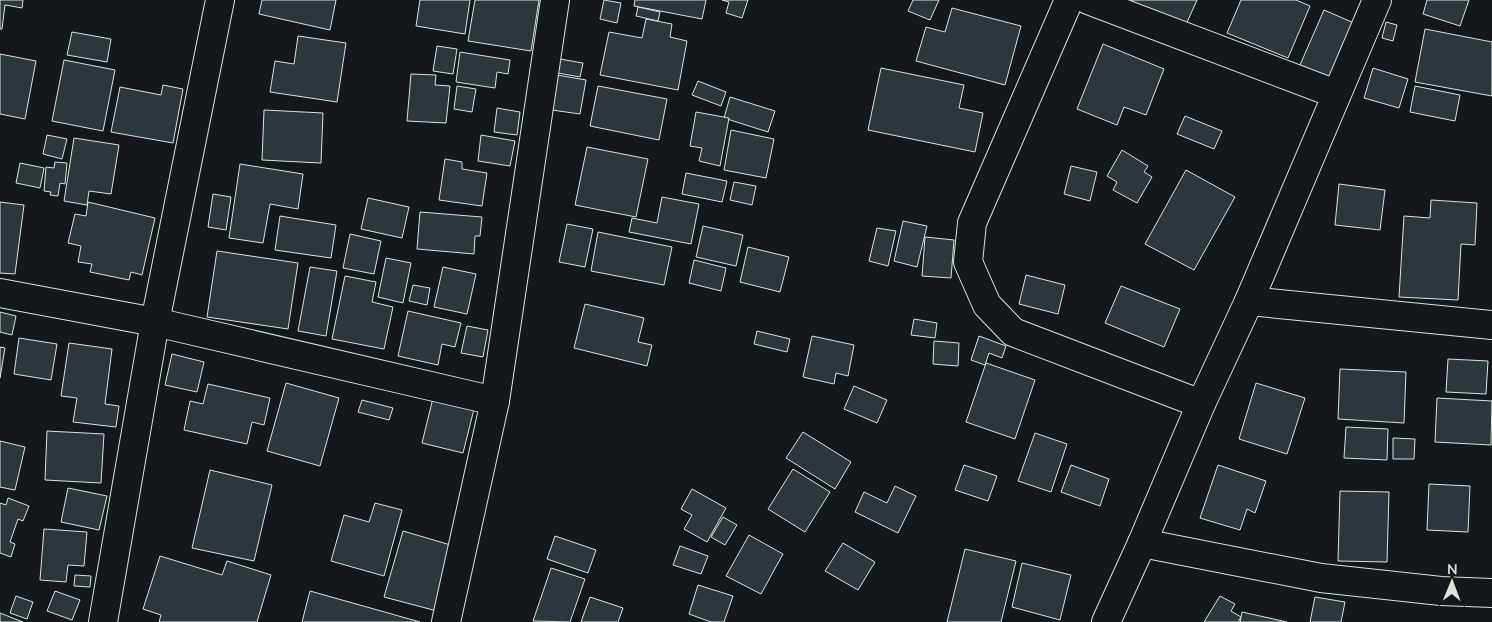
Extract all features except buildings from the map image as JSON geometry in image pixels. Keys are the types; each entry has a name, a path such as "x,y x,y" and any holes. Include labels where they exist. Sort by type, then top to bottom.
{"street":[{"path":"103,622 155,322 220,0"},
{"path":"446,622 495,401 555,0"},
{"path":"1069,0 972,222 968,262 987,305 1013,332 1201,404"},
{"path":"1088,0 1336,94"},
{"path":"1106,622 1201,404 1249,301 1377,0"},
{"path":"0,293 155,322 495,401"},
{"path":"1249,301 1492,325"},
{"path":"1142,543 1321,578 1441,591 1492,593"}]}
